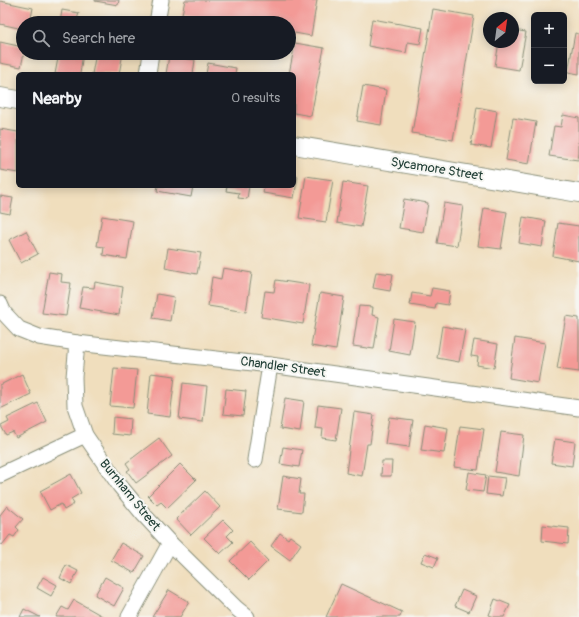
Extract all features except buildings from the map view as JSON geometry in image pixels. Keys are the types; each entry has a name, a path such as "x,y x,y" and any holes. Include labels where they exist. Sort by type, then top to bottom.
{"street":[{"path":"158,16 161,0"},
{"path":"148,72 150,60"},
{"path":"0,97 16,100"},
{"name":"Sycamore Street","path":"296,146 579,193"},
{"name":"Chandler Street","path":"0,304 4,313 19,329 39,337 77,343 270,365 579,408"},
{"name":"Burnham Street","path":"77,343 74,376 75,406 85,435 120,486 170,543 247,617"},
{"path":"254,460 270,365"},
{"path":"0,475 85,435"},
{"path":"129,617 170,543"}]}
